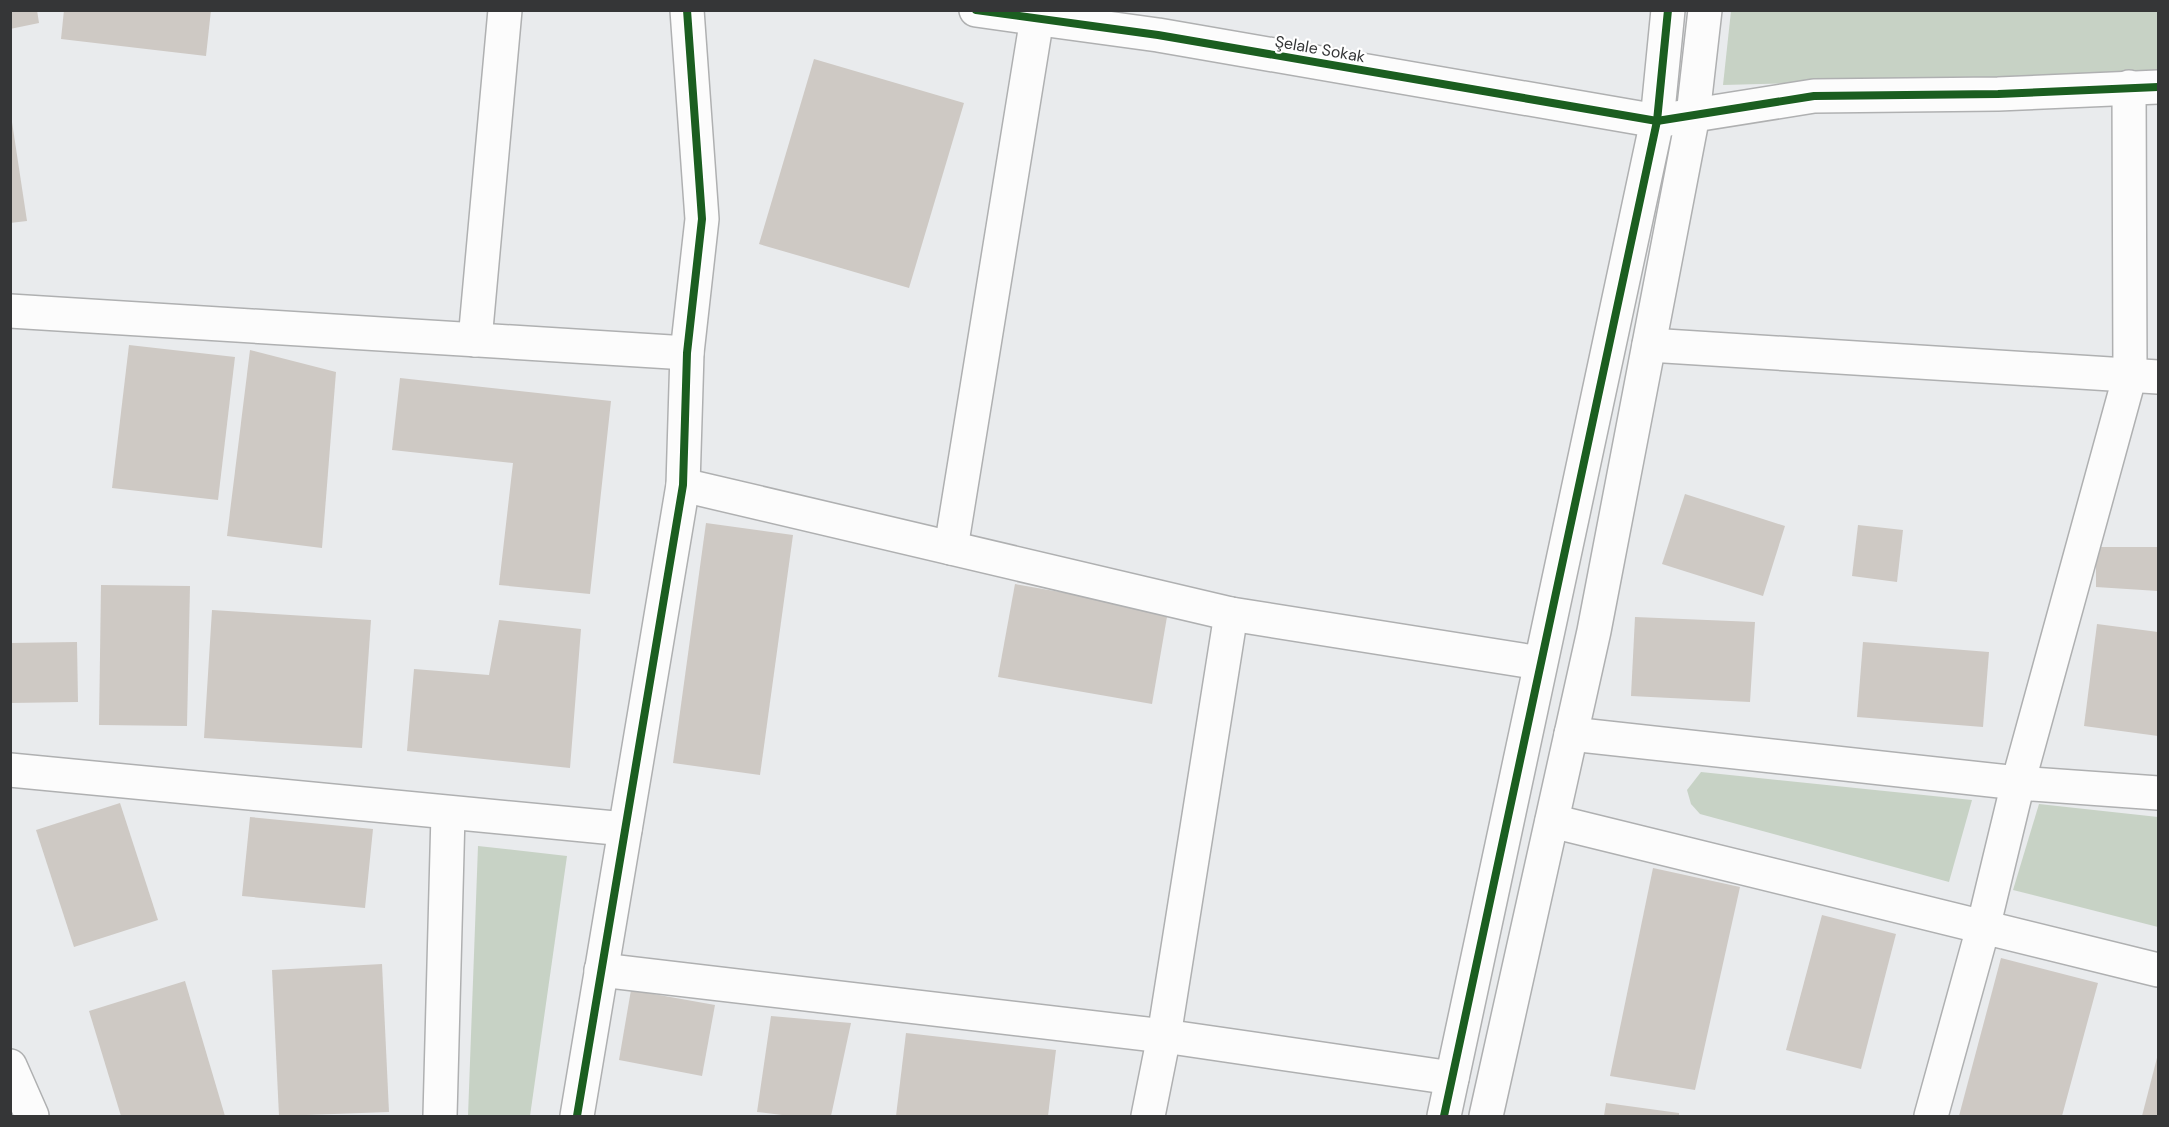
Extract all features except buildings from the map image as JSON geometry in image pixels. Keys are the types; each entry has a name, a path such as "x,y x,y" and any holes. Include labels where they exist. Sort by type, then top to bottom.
{"street":[{"path":"475,340 505,10"},
{"path":"577,1116 683,485 687,353 702,219 687,10"},
{"name":"Şelale Sokak","path":"976,10 1037,18 1163,22 1658,120 1814,96 1998,94 2144,87"},
{"path":"1444,1116 1658,120 1668,10"},
{"path":"1486,1116 1593,631 1693,115 1705,10"},
{"path":"951,548 1037,18"},
{"path":"1931,1116 1983,928 2018,783 2144,376 2144,87"},
{"path":"10,311 687,353"},
{"path":"1648,345 2144,376"},
{"path":"683,485 1231,614 1540,663"},
{"path":"1148,1116 1164,1036 1231,614"},
{"path":"1571,734 2018,783 2158,793"},
{"path":"10,770 448,814 625,829"},
{"path":"440,1116 448,814"},
{"path":"1552,821 2158,970"},
{"path":"601,970 1164,1036 1452,1078"},
{"path":"10,1066 32,1116"}],"shaded area":[{"path":"1731,11 2158,11 2158,74 1723,85"},
{"path":"1701,772 1972,800 1949,882 1700,814 1691,804 1687,790"},
{"path":"2039,804 2158,817 2158,927 2013,890"},
{"path":"478,846 567,856 530,1116 468,1116"}],"cycle path":[{"path":"577,1116 683,485 687,353 702,219 687,10"},
{"path":"976,10 1158,35 1657,121 1814,96 1998,94 2158,87"},
{"path":"1444,1116 1657,121 1668,10"}]}
